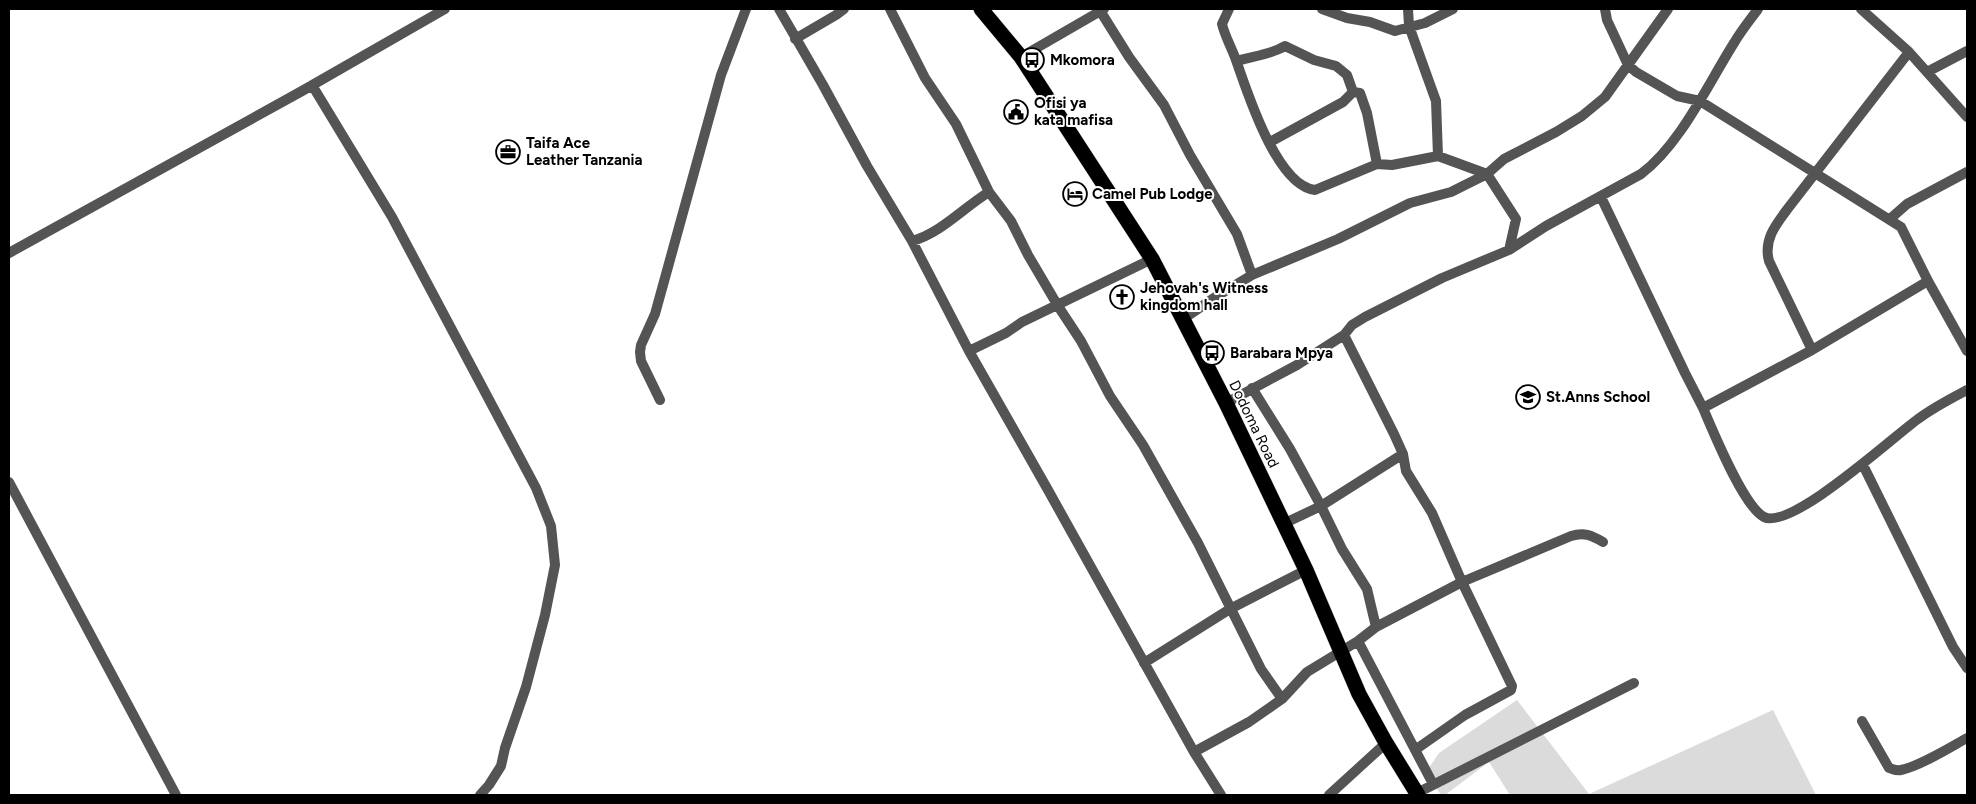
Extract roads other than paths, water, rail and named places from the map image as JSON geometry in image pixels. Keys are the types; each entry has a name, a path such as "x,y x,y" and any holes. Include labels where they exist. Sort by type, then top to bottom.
{"highway":[{"name":"Dodoma Road","path":"981,9 1021,56 1152,259 1226,403 1306,570 1359,694 1386,743 1418,794"}],"street":[{"path":"9,253 445,9"},
{"path":"660,400 641,361 641,345 655,314 721,75 746,9"},
{"path":"778,9 912,242 969,351 1194,752 1221,795"},
{"path":"796,39 844,9"},
{"path":"890,9 925,78 956,124 989,192 1011,221 1058,306 1081,341 1110,396 1142,445 1198,543 1261,669 1282,699"},
{"path":"1021,56 1101,9 1130,57 1164,105 1190,155 1237,234 1252,275"},
{"path":"1229,9 1222,24 1251,104 1270,142 1293,178 1310,189 1326,186 1377,164 1392,165 1438,156 1487,174 1516,219 1509,250"},
{"path":"1322,9 1395,31 1425,23 1453,9"},
{"path":"1408,9 1409,26 1436,101 1438,156"},
{"path":"1605,9 1628,65 1636,72 1677,96 1700,101 1901,227 1928,282 1967,351"},
{"path":"1183,319 1252,275 1338,239 1410,203 1451,192 1487,174 1504,159 1556,132 1598,104 1668,9"},
{"path":"1226,403 1297,365 1344,335 1352,325 1365,317 1442,278 1509,250 1546,226 1652,166 1700,101 1734,43 1758,9"},
{"path":"1861,9 1909,52 1963,106 1967,117"},
{"path":"1237,61 1254,55 1275,52 1285,46 1314,60 1336,66 1347,75 1353,92"},
{"path":"1927,72 1967,51"},
{"path":"1812,350 1767,256 1771,231 1909,52"},
{"path":"312,85 392,218 536,488 551,526 555,565 545,615 526,686 505,748 501,766 489,786 480,795"},
{"path":"1270,142 1343,102 1353,92"},
{"path":"1353,92 1360,93 1367,113 1377,164"},
{"path":"1890,219 1907,204 1967,172"},
{"path":"912,242 936,231 989,192"},
{"path":"1601,196 1724,454 1742,489 1756,510 1766,518 1778,518 1807,504 1863,465 1919,418 1942,402 1967,390"},
{"path":"969,351 1006,333 1022,322 1152,259"},
{"path":"1703,408 1812,350 1928,282"},
{"path":"1344,335 1403,454 1406,471 1432,513 1462,582 1512,686 1511,690 1465,715 1415,750"},
{"path":"1252,388 1290,449 1342,549 1367,589 1376,627"},
{"path":"1283,524 1321,506 1403,454"},
{"path":"1863,465 1953,647 1967,668"},
{"path":"9,482 176,795"},
{"path":"1194,752 1249,722 1282,699 1307,672 1358,642 1376,627 1462,582 1581,533 1590,534 1603,542"},
{"path":"1144,663 1230,608 1306,570"},
{"path":"1358,642 1433,784"},
{"path":"1418,794 1433,784 1634,683"},
{"path":"1862,721 1889,768 1895,770 1901,770 1922,761 1967,738"},
{"path":"1329,795 1386,743"}],"place":[{"name":"Mkomora","path":"1032,60"},
{"name":"Ofisi ya kata mafisa","path":"1016,112"},
{"name":"Taifa Ace Leather Tanzania","path":"508,152"},
{"name":"Camel Pub Lodge","path":"1075,194"},
{"name":"Jehovah's Witness kingdom hall","path":"1122,297"},
{"name":"Barabara Mpya","path":"1212,353"},
{"name":"St.Anns School","path":"1528,397"}]}
